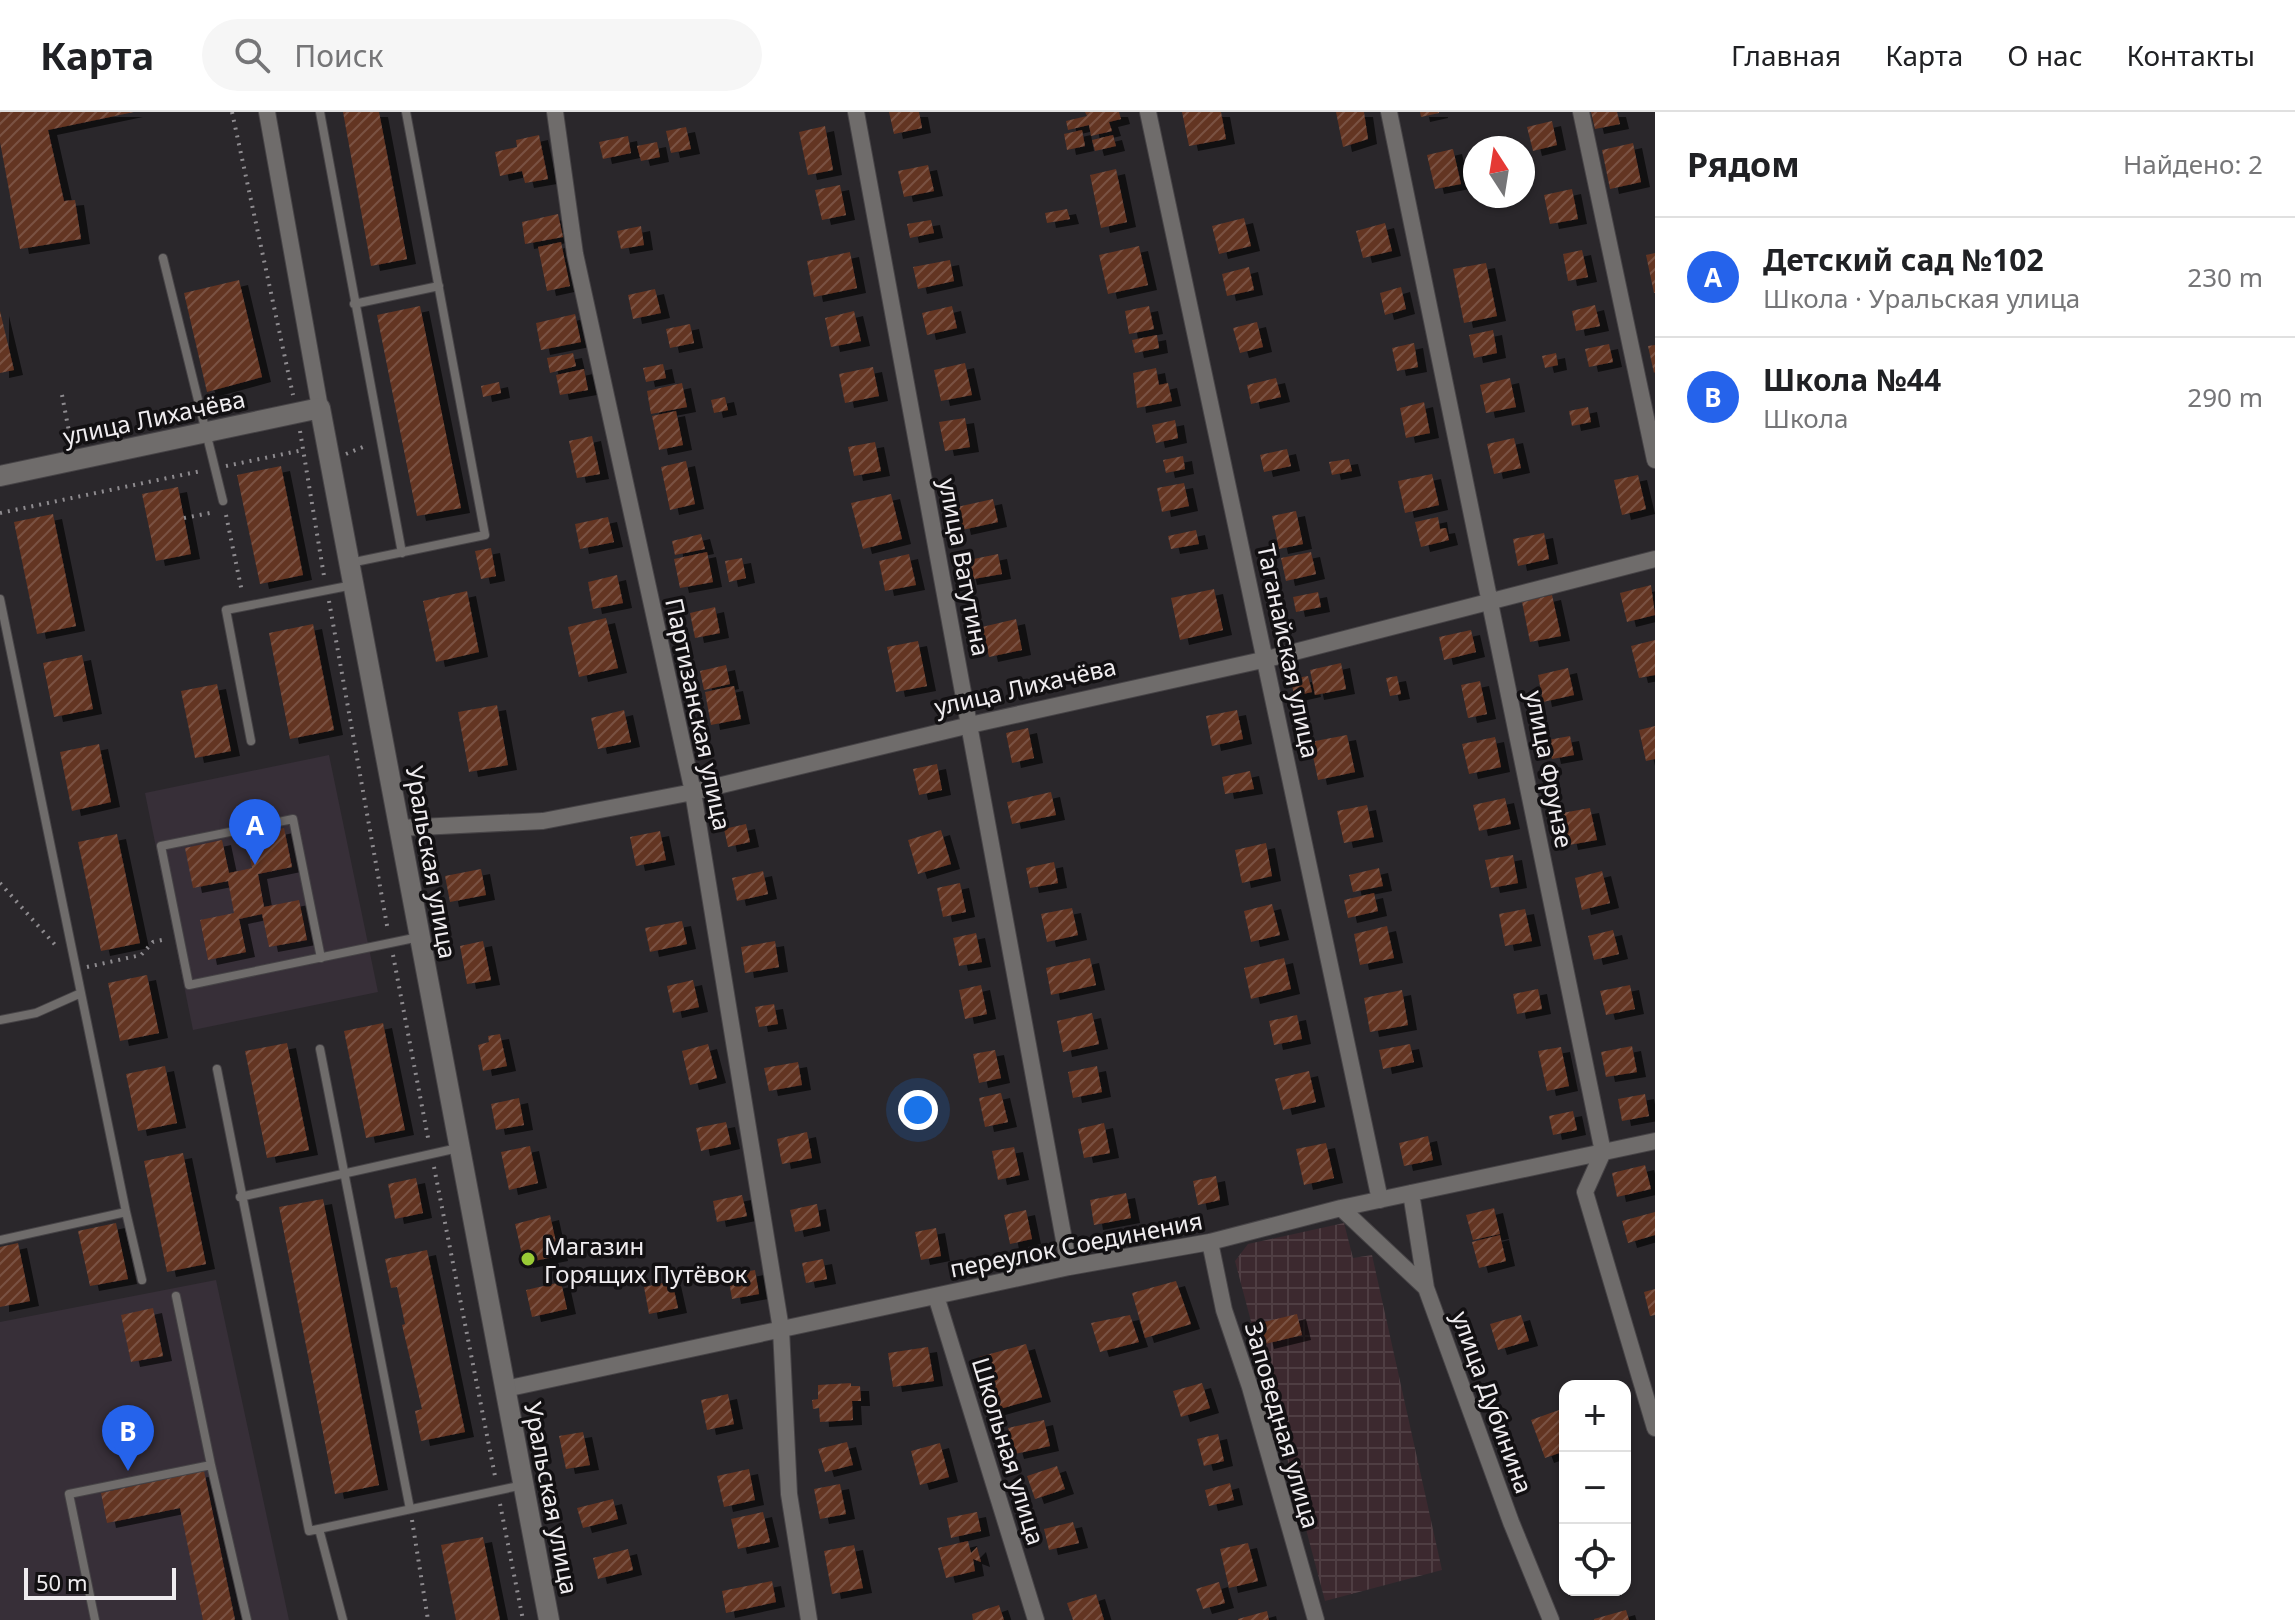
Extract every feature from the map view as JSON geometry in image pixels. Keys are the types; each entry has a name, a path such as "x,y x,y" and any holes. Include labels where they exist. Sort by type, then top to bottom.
{"street":[{"name":"Уральская улица","path":"267,112 549,1620"},
{"name":"Партизанская улица","path":"555,112 575,254 693,792 781,1329 789,1494 809,1620"},
{"name":"улица Ватутина","path":"856,112 1069,1267"},
{"name":"Таганайская улица","path":"1148,112 1380,1200"},
{"name":"улица Фрунзе","path":"1389,112 1492,600 1603,1152"},
{"path":"1581,112 1655,460"},
{"name":"улица Лихачёва","path":"0,476 320,408"},
{"name":"улица Лихачёва","path":"400,828 543,821 693,792 970,725 1267,659 1655,559"},
{"name":"переулок Соединения","path":"505,1389 1069,1267 1210,1242 1341,1208 1655,1141"},
{"path":"1603,1152 1585,1192 1655,1428"},
{"name":"улица Дубинина","path":"1411,1193 1426,1288 1511,1522 1551,1620"},
{"path":"1341,1208 1426,1288"},
{"name":"Заповедная улица","path":"1210,1242 1224,1310 1250,1387 1316,1620"},
{"name":"Школьная улица","path":"936,1296 1036,1620"}],"lane":[{"path":"320,112 402,553"},
{"path":"349,563 485,535 406,112"},
{"path":"163,258 209,432 223,501"},
{"path":"354,304 439,286"},
{"path":"251,741 226,610 354,584"},
{"path":"0,602 142,1280"},
{"path":"321,958 293,819 161,846 189,985 321,958 419,937"},
{"path":"0,1020 36,1013 81,993"},
{"path":"320,1049 410,1509"},
{"path":"217,1069 240,1197 309,1531 523,1485"},
{"path":"240,1197 459,1148"},
{"path":"0,1240 126,1212"},
{"path":"176,1296 247,1620"},
{"path":"95,1620 69,1494 211,1465"},
{"path":"319,1529 343,1620"}],"path":[{"path":"232,112 297,413 391,943 523,1620"},
{"path":"62,395 72,444"},
{"path":"348,454 371,444"},
{"path":"0,513 303,450"},
{"path":"184,518 225,510 245,606"},
{"path":"0,883 76,970 141,955 153,942 174,937"},
{"path":"410,1509 428,1620"}],"shaded area":[{"path":"329,755 378,992 193,1030 145,793"},
{"path":"1344,1223 1353,1258 1372,1255 1442,1570 1325,1601 1235,1261 1248,1244"},
{"path":"216,1280 289,1620 0,1620 0,1322"}],"building":[{"path":"0,112 134,112 48,130 64,201 75,200 81,239 20,249 0,142"},
{"path":"343,112 379,112 407,259 371,266"},
{"path":"889,112 919,112 922,128 894,134"},
{"path":"1085,112 1119,112 1121,119 1109,122 1112,131 1091,136 1089,125 1068,130 1066,121 1087,116"},
{"path":"1182,112 1221,112 1226,139 1189,146"},
{"path":"1336,112 1364,112 1368,139 1343,147"},
{"path":"1420,112 1439,112 1439,113 1421,117"},
{"path":"1591,112 1617,112 1620,124 1595,129"},
{"path":"1552,121 1557,145 1535,150 1535,136 1529,136 1527,127"},
{"path":"825,126 833,170 808,175 799,132"},
{"path":"686,127 691,149 671,153 666,131"},
{"path":"1082,130 1085,146 1067,150 1064,134"},
{"path":"539,135 548,179 525,183 522,171 500,176 495,152 517,147 516,140"},
{"path":"1113,135 1116,146 1095,151 1092,140"},
{"path":"628,136 631,153 603,159 599,142"},
{"path":"657,142 660,157 641,161 637,146"},
{"path":"1633,143 1641,182 1610,189 1602,150"},
{"path":"1453,149 1461,184 1435,189 1427,155"},
{"path":"928,165 934,191 904,197 898,171"},
{"path":"1116,169 1127,222 1101,228 1090,175"},
{"path":"840,185 846,215 822,220 815,190"},
{"path":"1572,189 1578,219 1550,224 1544,195"},
{"path":"1067,209 1070,219 1047,223 1045,213"},
{"path":"558,214 563,237 525,244 522,222"},
{"path":"1244,218 1251,246 1219,254 1212,226"},
{"path":"931,220 934,233 910,238 907,224"},
{"path":"1385,223 1392,251 1363,258 1356,231"},
{"path":"641,226 644,245 621,249 617,231"},
{"path":"561,242 570,286 547,291 538,247"},
{"path":"1139,246 1148,285 1108,294 1099,255"},
{"path":"1582,250 1588,277 1568,281 1563,254"},
{"path":"850,252 857,288 814,297 807,261"},
{"path":"1655,253 1655,293 1654,293 1646,255"},
{"path":"950,260 954,281 918,289 913,267"},
{"path":"1486,263 1497,316 1464,323 1453,269"},
{"path":"1249,267 1254,290 1227,296 1222,274"},
{"path":"239,280 262,377 207,392 184,293"},
{"path":"1401,287 1406,309 1385,315 1380,293"},
{"path":"655,289 661,313 633,319 628,295"},
{"path":"1595,305 1600,326 1576,331 1572,311"},
{"path":"420,306 461,508 417,516 377,315"},
{"path":"952,306 957,328 927,335 922,313"},
{"path":"1149,306 1154,329 1129,334 1125,311"},
{"path":"0,311 14,370 0,373"},
{"path":"854,311 861,341 831,347 825,318"},
{"path":"575,314 581,342 541,350 536,323"},
{"path":"1257,322 1263,347 1240,353 1233,328"},
{"path":"690,324 694,343 670,348 666,329"},
{"path":"1493,330 1497,353 1474,358 1469,335"},
{"path":"1157,335 1159,348 1135,353 1132,340"},
{"path":"1414,343 1418,367 1397,371 1392,348"},
{"path":"1609,344 1613,362 1589,367 1585,349"},
{"path":"1655,345 1655,372 1654,373 1648,346"},
{"path":"573,353 576,366 550,373 547,358"},
{"path":"1556,353 1558,365 1545,368 1542,356"},
{"path":"965,363 972,395 941,401 934,370"},
{"path":"663,364 666,378 646,382 643,368"},
{"path":"873,367 879,396 845,403 839,374"},
{"path":"1156,368 1159,385 1168,383 1172,401 1137,408 1133,373"},
{"path":"584,369 588,390 560,395 556,375"},
{"path":"1276,378 1281,397 1251,404 1247,385"},
{"path":"1510,378 1516,407 1486,413 1480,385"},
{"path":"499,382 501,393 483,397 481,386"},
{"path":"682,383 687,407 651,414 647,391"},
{"path":"725,397 728,410 714,413 711,400"},
{"path":"1424,402 1430,433 1406,438 1400,408"},
{"path":"1588,407 1591,422 1572,426 1569,411"},
{"path":"676,411 683,445 659,450 652,416"},
{"path":"965,418 970,447 945,451 939,422"},
{"path":"1175,420 1178,438 1156,443 1152,425"},
{"path":"592,436 600,474 577,478 569,441"},
{"path":"1514,438 1521,468 1494,474 1487,444"},
{"path":"875,442 881,471 854,476 848,447"},
{"path":"1287,449 1291,466 1264,472 1260,455"},
{"path":"1183,456 1185,469 1166,473 1163,460"},
{"path":"1349,459 1352,471 1332,475 1329,462"},
{"path":"686,461 695,504 670,510 661,467"},
{"path":"281,466 303,575 260,584 237,475"},
{"path":"1432,474 1439,505 1405,513 1398,481"},
{"path":"1638,475 1646,509 1622,515 1614,480"},
{"path":"1184,483 1189,506 1162,512 1157,488"},
{"path":"178,487 191,554 156,561 142,494"},
{"path":"891,494 902,539 863,549 851,503"},
{"path":"993,499 998,522 962,530 957,507"},
{"path":"1296,511 1303,544 1279,549 1272,516"},
{"path":"53,514 76,626 37,634 14,522"},
{"path":"608,517 614,542 580,549 575,524"},
{"path":"1438,517 1440,529 1446,528 1449,540 1421,547 1415,522"},
{"path":"1196,530 1199,544 1171,549 1168,536"},
{"path":"1544,533 1549,559 1518,566 1513,539"},
{"path":"701,534 705,549 675,555 672,541"},
{"path":"491,548 496,576 481,579 475,551"},
{"path":"707,552 713,582 680,588 674,559"},
{"path":"1311,552 1316,574 1286,581 1281,558"},
{"path":"909,554 916,585 885,591 879,561"},
{"path":"998,554 1002,574 968,580 964,561"},
{"path":"742,558 746,578 729,582 725,561"},
{"path":"617,575 623,603 593,609 588,582"},
{"path":"1651,585 1655,615 1627,622 1620,593"},
{"path":"1214,589 1223,630 1180,640 1171,598"},
{"path":"467,591 479,652 436,662 423,601"},
{"path":"1318,592 1321,607 1296,612 1293,597"},
{"path":"1552,595 1561,636 1530,642 1522,602"},
{"path":"715,607 720,633 695,638 690,613"},
{"path":"606,618 618,668 579,677 568,627"},
{"path":"1016,619 1022,650 989,657 982,627"},
{"path":"313,624 334,730 290,739 269,633"},
{"path":"1471,630 1476,652 1444,660 1439,637"},
{"path":"1655,640 1655,675 1639,678 1631,646"},
{"path":"918,641 927,686 896,692 887,647"},
{"path":"82,655 93,709 54,717 43,663"},
{"path":"1341,663 1346,689 1315,695 1310,670"},
{"path":"726,665 730,684 704,690 700,671"},
{"path":"1568,668 1574,695 1543,702 1538,675"},
{"path":"1308,676 1312,692 1294,696 1291,679"},
{"path":"1397,676 1401,694 1390,696 1386,678"},
{"path":"1480,681 1487,714 1468,718 1461,685"},
{"path":"217,684 231,751 195,758 181,691"},
{"path":"734,686 741,719 711,725 705,692"},
{"path":"497,705 508,765 469,772 458,712"},
{"path":"624,710 631,742 598,749 591,718"},
{"path":"1237,710 1243,739 1212,746 1206,716"},
{"path":"1655,726 1655,759 1646,761 1639,730"},
{"path":"1028,728 1034,758 1012,763 1006,733"},
{"path":"1347,735 1355,772 1318,780 1310,742"},
{"path":"1570,736 1574,755 1552,759 1548,740"},
{"path":"1495,737 1501,767 1469,774 1462,744"},
{"path":"99,744 111,802 72,811 60,752"},
{"path":"937,764 942,790 919,795 913,769"},
{"path":"1250,771 1254,789 1225,794 1222,777"},
{"path":"1051,792 1056,815 1012,824 1007,802"},
{"path":"1505,798 1511,824 1479,831 1473,805"},
{"path":"1367,805 1374,837 1344,843 1337,811"},
{"path":"1590,808 1597,840 1569,845 1562,813"},
{"path":"746,824 750,842 728,847 724,829"},
{"path":"284,828 292,867 258,874 264,907 299,900 307,940 269,947 262,914 239,919 246,952 208,960 200,920 234,913 228,881 193,888 185,848 222,840 229,873 252,868 246,836"},
{"path":"941,830 951,864 918,874 908,840"},
{"path":"660,831 666,860 636,866 630,837"},
{"path":"117,834 140,943 101,951 78,842"},
{"path":"1266,843 1272,876 1242,883 1235,850"},
{"path":"1513,855 1518,883 1491,888 1485,860"},
{"path":"1054,862 1058,883 1030,888 1026,868"},
{"path":"1379,868 1383,886 1353,892 1349,875"},
{"path":"481,869 486,895 450,902 445,876"},
{"path":"763,871 768,894 737,901 732,878"},
{"path":"1602,871 1610,903 1582,910 1575,878"},
{"path":"960,883 966,912 943,917 937,888"},
{"path":"1374,893 1378,911 1348,918 1344,900"},
{"path":"1272,904 1280,935 1251,942 1244,911"},
{"path":"1072,908 1078,935 1047,942 1041,914"},
{"path":"1525,909 1532,941 1505,946 1499,914"},
{"path":"682,921 687,944 650,952 645,928"},
{"path":"1387,926 1394,958 1360,965 1354,934"},
{"path":"1613,930 1619,954 1594,960 1588,936"},
{"path":"976,933 982,962 959,966 953,938"},
{"path":"483,941 491,980 467,984 460,946"},
{"path":"775,941 779,967 745,973 741,947"},
{"path":"1090,958 1096,985 1051,995 1046,968"},
{"path":"1284,958 1291,989 1251,999 1244,968"},
{"path":"147,975 159,1033 120,1041 108,983"},
{"path":"693,980 699,1007 673,1013 667,986"},
{"path":"981,985 987,1014 965,1019 959,990"},
{"path":"1630,985 1635,1009 1606,1015 1600,991"},
{"path":"1538,989 1542,1009 1517,1014 1513,994"},
{"path":"1402,990 1408,1025 1370,1032 1364,998"},
{"path":"774,1004 778,1024 759,1027 755,1007"},
{"path":"1092,1013 1099,1044 1063,1052 1057,1021"},
{"path":"1297,1015 1302,1039 1274,1045 1269,1021"},
{"path":"383,1023 405,1130 366,1138 344,1031"},
{"path":"500,1034 507,1066 483,1071 478,1045 489,1042 488,1036"},
{"path":"287,1043 309,1150 267,1158 245,1051"},
{"path":"708,1044 717,1078 690,1085 682,1051"},
{"path":"1410,1044 1414,1062 1383,1069 1379,1050"},
{"path":"1632,1046 1637,1072 1606,1077 1601,1052"},
{"path":"1561,1047 1569,1086 1547,1091 1538,1051"},
{"path":"995,1050 1001,1078 979,1083 973,1054"},
{"path":"798,1062 802,1085 769,1091 764,1068"},
{"path":"165,1066 177,1123 138,1131 126,1074"},
{"path":"1097,1066 1102,1092 1073,1098 1068,1072"},
{"path":"1309,1071 1316,1102 1283,1110 1275,1079"},
{"path":"1001,1093 1008,1122 985,1127 979,1098"},
{"path":"1645,1094 1649,1116 1622,1121 1618,1099"},
{"path":"519,1098 524,1125 496,1130 491,1104"},
{"path":"1573,1111 1577,1130 1553,1135 1549,1116"},
{"path":"726,1122 731,1144 701,1151 696,1128"},
{"path":"1104,1123 1110,1153 1084,1158 1078,1129"},
{"path":"807,1132 812,1158 782,1164 777,1139"},
{"path":"1428,1136 1433,1160 1404,1166 1399,1143"},
{"path":"1326,1143 1334,1178 1304,1185 1296,1149"},
{"path":"530,1146 538,1183 509,1190 501,1152"},
{"path":"1014,1147 1020,1175 998,1180 992,1151"},
{"path":"183,1153 206,1264 167,1272 144,1161"},
{"path":"1645,1165 1651,1189 1617,1197 1612,1173"},
{"path":"1216,1176 1220,1200 1198,1205 1193,1181"},
{"path":"416,1178 423,1213 395,1219 388,1184"},
{"path":"1126,1193 1131,1218 1094,1225 1090,1200"},
{"path":"742,1195 747,1216 717,1222 713,1201"},
{"path":"323,1199 379,1485 335,1494 279,1207"},
{"path":"817,1204 821,1226 795,1232 790,1210"},
{"path":"1494,1208 1500,1234 1473,1240 1466,1215"},
{"path":"1026,1210 1032,1239 1010,1244 1004,1215"},
{"path":"1655,1212 1655,1235 1628,1243 1622,1221"},
{"path":"550,1215 559,1256 524,1263 515,1224"},
{"path":"116,1223 128,1279 90,1286 78,1231"},
{"path":"936,1228 941,1256 921,1260 915,1232"},
{"path":"1500,1235 1506,1261 1479,1268 1472,1242"},
{"path":"18,1243 30,1301 0,1307 0,1247"},
{"path":"427,1250 465,1432 421,1441 415,1411 422,1409 402,1325 405,1324 397,1287 391,1288 385,1259"},
{"path":"823,1259 827,1279 806,1283 802,1263"},
{"path":"755,1270 759,1294 732,1299 728,1275"},
{"path":"672,1281 678,1308 649,1314 644,1287"},
{"path":"1176,1281 1191,1324 1145,1338 1132,1293"},
{"path":"561,1282 567,1309 532,1317 526,1290"},
{"path":"1655,1289 1655,1315 1650,1316 1644,1292"},
{"path":"153,1308 163,1356 131,1362 121,1315"},
{"path":"1297,1314 1302,1335 1265,1344 1260,1323"},
{"path":"1130,1315 1139,1342 1100,1352 1091,1323"},
{"path":"1521,1315 1529,1341 1498,1350 1490,1324"},
{"path":"1026,1344 1042,1397 993,1411 979,1357"},
{"path":"928,1347 934,1381 893,1387 888,1353"},
{"path":"851,1383 851,1386 860,1386 861,1401 852,1401 853,1420 820,1422 819,1408 813,1409 812,1400 818,1399 818,1385"},
{"path":"1202,1383 1210,1408 1181,1417 1173,1391"},
{"path":"728,1394 734,1424 707,1430 701,1400"},
{"path":"1559,1410 1559,1453 1545,1458 1531,1420"},
{"path":"1044,1420 1050,1446 1015,1454 1008,1428"},
{"path":"583,1432 590,1465 566,1469 559,1436"},
{"path":"1218,1434 1224,1461 1204,1466 1197,1439"},
{"path":"847,1442 853,1465 825,1472 818,1449"},
{"path":"940,1443 949,1477 920,1485 911,1451"},
{"path":"1057,1466 1065,1489 1035,1499 1027,1476"},
{"path":"749,1469 755,1500 724,1507 717,1476"},
{"path":"204,1471 235,1620 203,1620 180,1508 107,1523 101,1493"},
{"path":"1230,1483 1234,1500 1209,1506 1205,1490"},
{"path":"840,1484 846,1514 820,1519 814,1489"},
{"path":"613,1499 618,1519 583,1528 577,1508"},
{"path":"763,1512 770,1542 738,1549 731,1519"},
{"path":"977,1512 981,1531 951,1538 947,1518"},
{"path":"1073,1522 1079,1543 1049,1550 1044,1529"},
{"path":"483,1537 500,1620 456,1620 441,1545"},
{"path":"968,1541 971,1553 977,1547 981,1562 973,1559 975,1571 946,1578 938,1548"},
{"path":"1248,1543 1258,1581 1229,1588 1220,1549"},
{"path":"854,1545 863,1588 832,1594 824,1551"},
{"path":"628,1549 633,1570 598,1579 593,1558"},
{"path":"772,1581 776,1602 726,1613 722,1591"},
{"path":"1219,1582 1225,1603 1203,1609 1196,1589"},
{"path":"1096,1594 1104,1620 1073,1620 1067,1603"},
{"path":"999,1605 1004,1620 973,1620 972,1614"},
{"path":"1626,1610 1629,1620 1594,1620 1594,1619"},
{"path":"1267,1611 1269,1620 1238,1620 1238,1619"}],"place":[{"name":"Детский сад №102","path":"255,865"},
{"name":"Магазин Горящих Путёвок","path":"528,1259"},
{"name":"Школа №44","path":"128,1471"}]}
